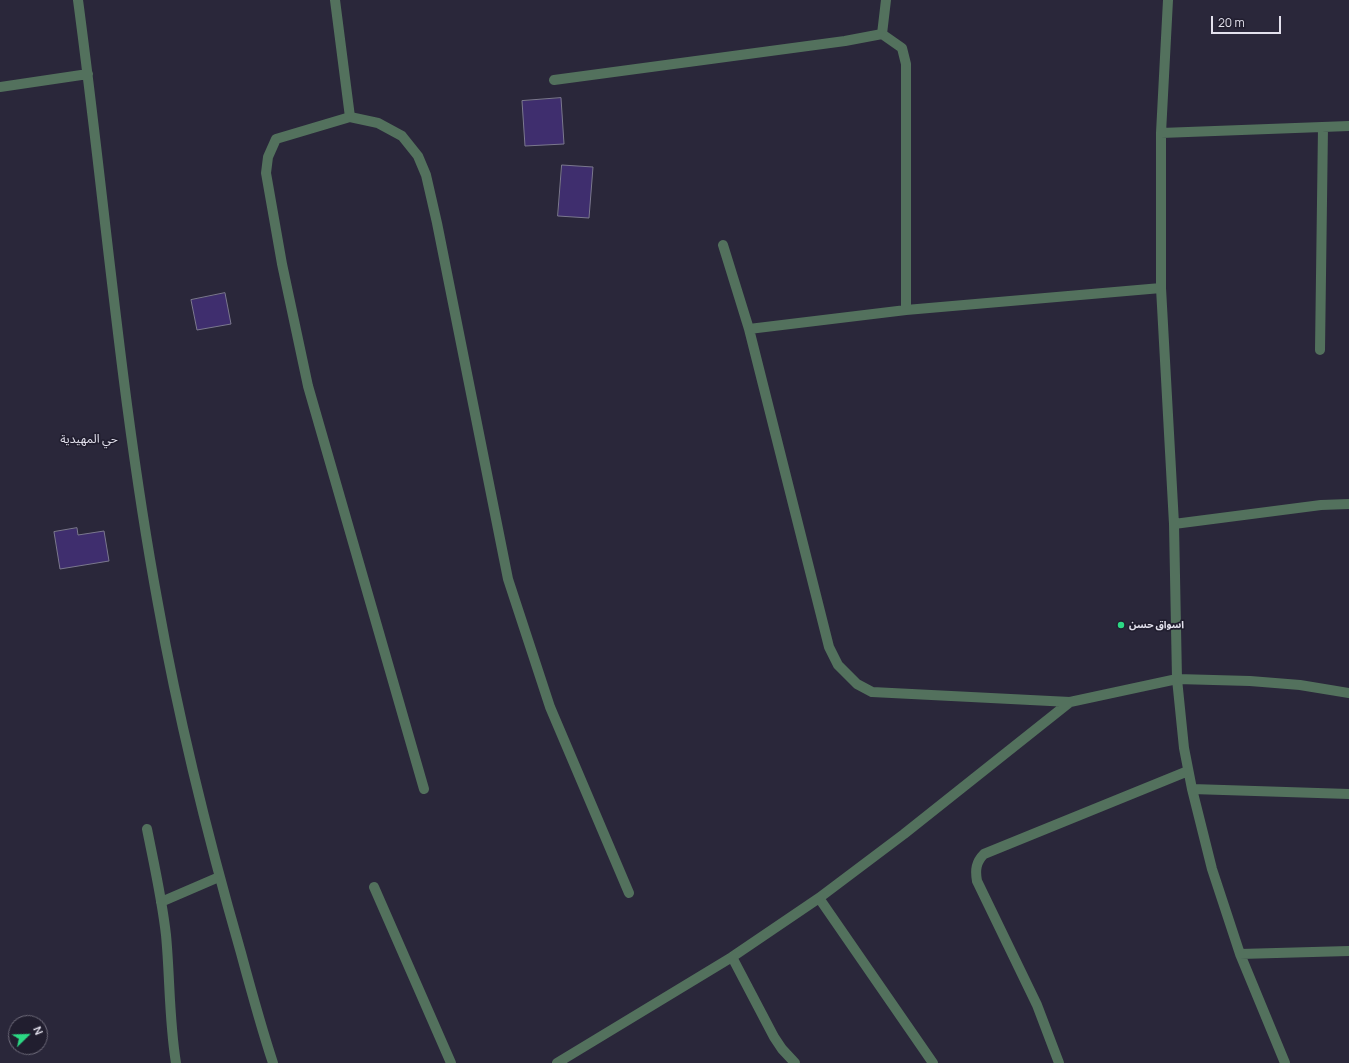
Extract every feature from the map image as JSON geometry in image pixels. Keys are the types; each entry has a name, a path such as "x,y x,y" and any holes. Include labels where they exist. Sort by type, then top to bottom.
{"street":[{"path":"78,0 129,422 157,602 174,688 219,877 273,1063"},
{"path":"335,0 350,117"},
{"path":"882,34 886,0"},
{"path":"1168,0 1161,133 1161,288 1174,524 1177,679 1184,748 1192,789 1212,869 1240,954 1285,1063"},
{"path":"554,80 845,41 882,34 902,48 906,64 906,310"},
{"path":"0,87 88,74"},
{"path":"424,789 308,386 282,264 266,173 268,157 276,139 350,117 378,123 402,136 418,156 426,175 437,223 508,579 550,707 629,893"},
{"path":"1161,133 1349,126"},
{"path":"1320,350 1323,127"},
{"path":"723,245 749,329 829,647 838,665 858,684 872,692 1070,702 1177,679 1300,684 1349,693"},
{"path":"749,329 906,310 1161,288"},
{"path":"1174,524 1321,505 1349,504"},
{"path":"557,1063 732,957 819,898 910,829 1070,702"},
{"path":"1059,1063 1037,1005 977,881 976,865 984,854 1188,771"},
{"path":"1192,789 1349,794"},
{"path":"147,829 166,936 172,1041 176,1063"},
{"path":"161,902 219,877"},
{"path":"374,887 451,1063"},
{"path":"819,898 933,1063"},
{"path":"1240,954 1349,951"},
{"path":"732,957 774,1037 795,1063"}],"building":[{"path":"561,98 564,144 525,146 522,101"},
{"path":"562,165 593,167 589,218 558,216"},
{"path":"225,293 231,324 197,330 191,300"},
{"path":"77,528 78,535 104,531 109,561 60,569 54,532"}],"place":[{"name":"اسواق حسن","path":"1121,625"}],"district":[{"name":"حي المهيدية","path":"89,440"}]}
